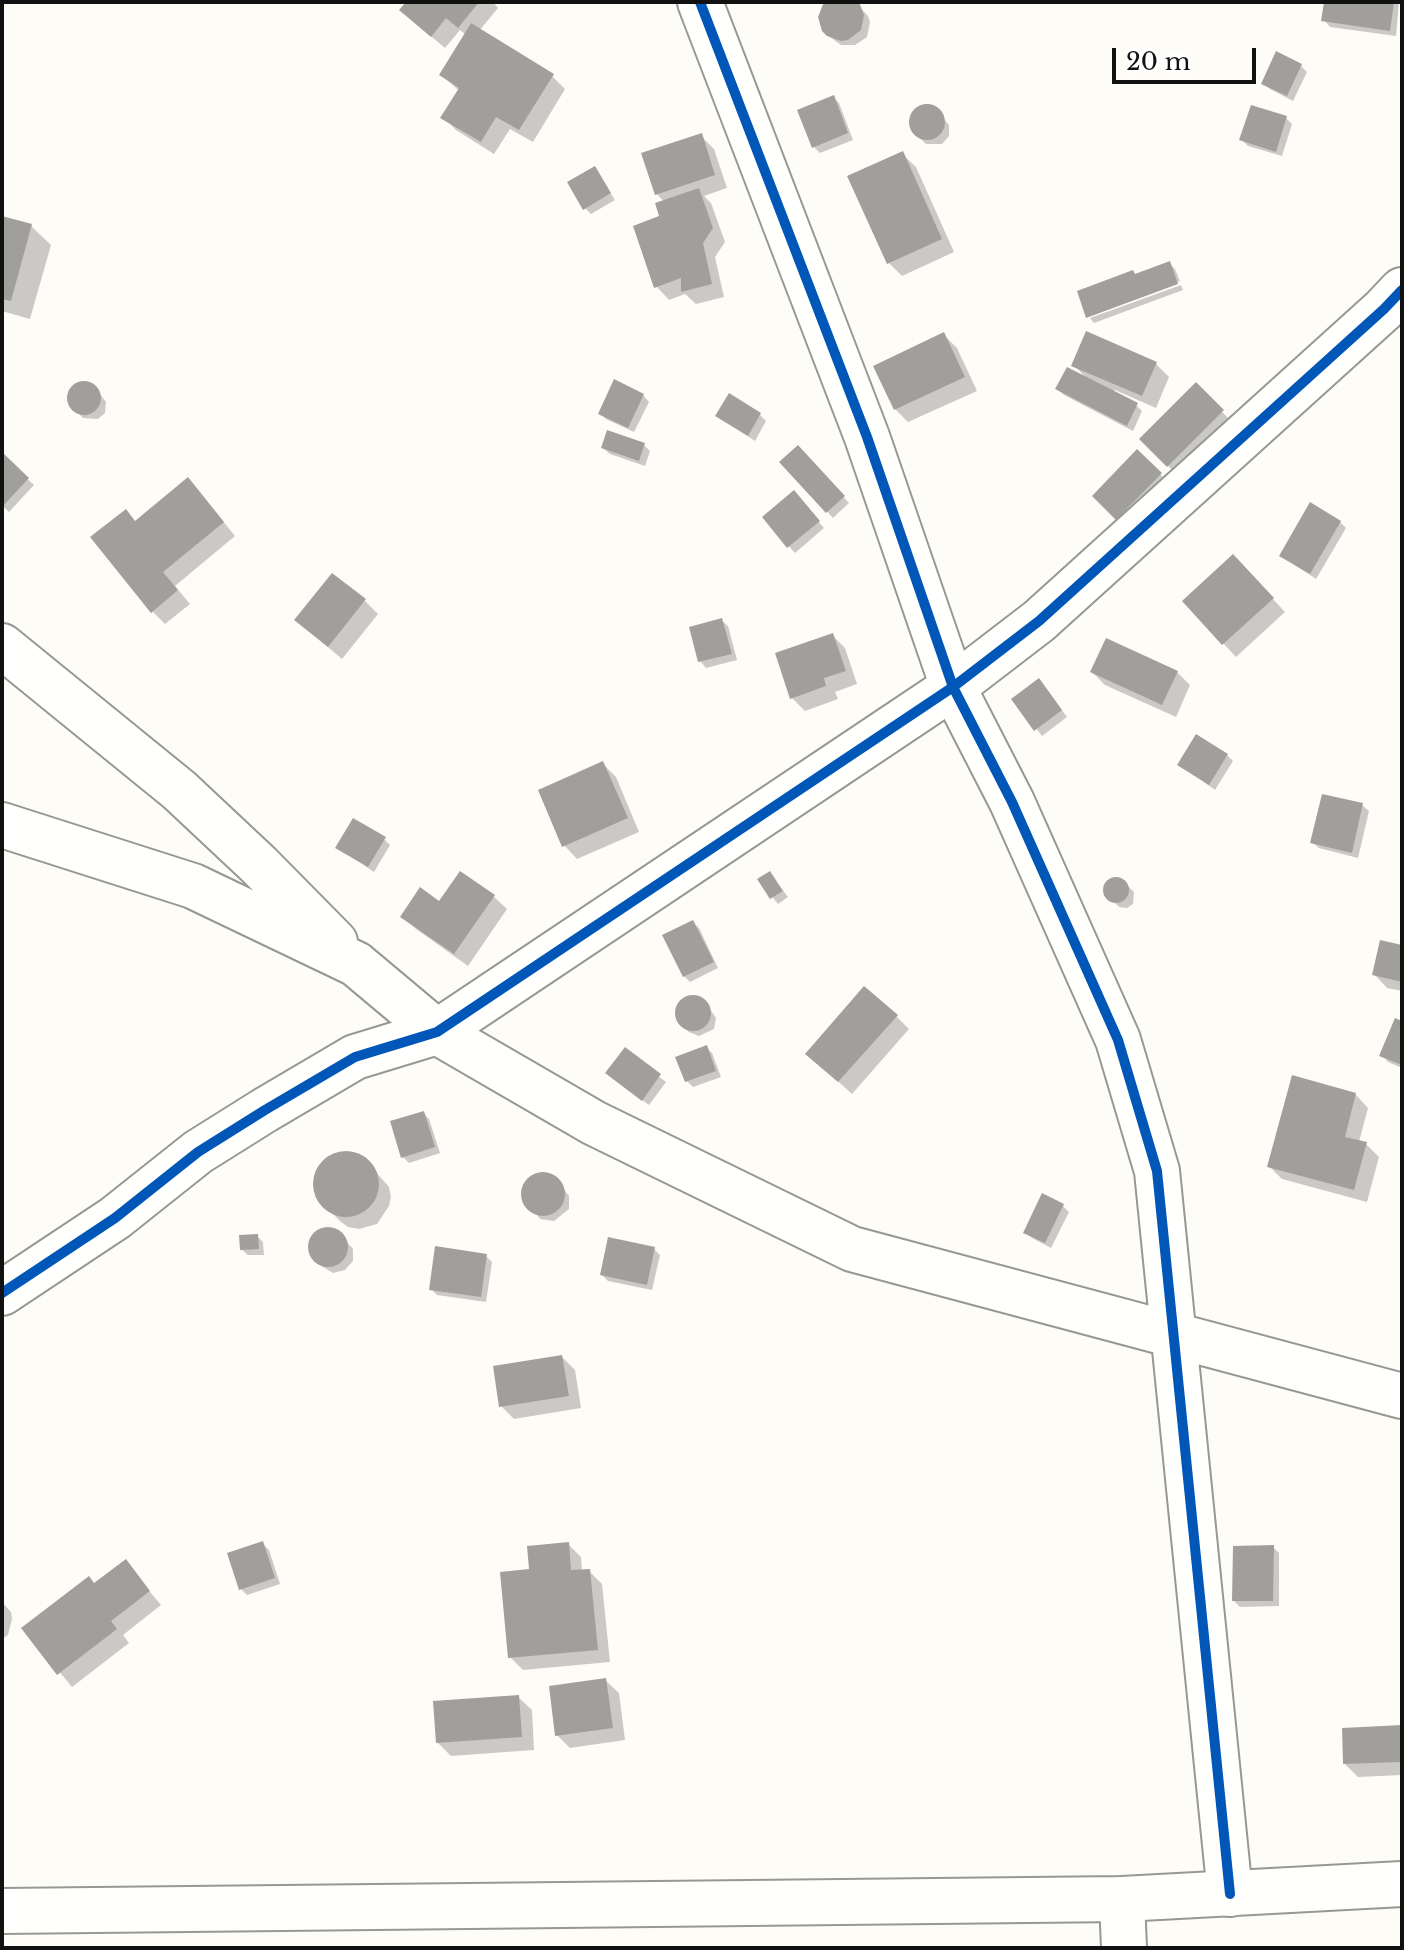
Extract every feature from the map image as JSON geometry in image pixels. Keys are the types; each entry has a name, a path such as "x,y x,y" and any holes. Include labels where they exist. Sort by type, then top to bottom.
{"street":[{"path":"700,2 867,437 953,687 1012,802 1118,1040 1157,1171 1230,1894"},
{"path":"2,1293 115,1218 198,1152 265,1110 355,1057 437,1032 953,687 1039,621 1373,320 1402,290"},
{"path":"2,646 179,790 259,865 356,964 437,1032 594,1123 852,1249 1402,1396"},
{"path":"2,825 193,886 356,964"},
{"path":"2,1911 1122,1899 1402,1884"},
{"path":"1122,1899 1124,1948"}],"building":[{"path":"406,2 479,2 458,28 446,18 431,37 399,10"},
{"path":"824,2 859,2 864,15 861,30 848,40 827,36 818,17"},
{"path":"1324,2 1394,2 1390,31 1321,21"},
{"path":"471,23 554,74 519,130 496,117 481,142 440,118 459,88 439,75"},
{"path":"1276,51 1302,64 1287,96 1261,84"},
{"path":"834,95 848,133 812,148 797,110"},
{"path":"927,104 940,109 945,122 940,135 927,140 914,135 909,122 914,109"},
{"path":"1251,105 1287,116 1276,152 1239,140"},
{"path":"702,133 715,175 655,195 641,153"},
{"path":"903,151 942,239 887,264 847,176"},
{"path":"595,166 611,193 583,210 567,182"},
{"path":"699,188 713,228 703,243 712,284 681,292 681,278 654,288 633,226 659,216 655,203"},
{"path":"2,216 32,224 11,301 2,299"},
{"path":"1170,261 1178,284 1086,318 1077,291 1133,270 1135,274"},
{"path":"1086,331 1157,362 1142,396 1071,366"},
{"path":"944,332 965,377 894,410 873,366"},
{"path":"1067,367 1138,403 1127,426 1055,389"},
{"path":"614,379 644,394 628,428 598,414"},
{"path":"84,381 96,386 101,398 96,410 84,415 72,410 67,398 72,386"},
{"path":"1196,382 1224,410 1167,467 1139,439"},
{"path":"729,393 761,413 748,436 715,416"},
{"path":"607,430 645,443 639,461 601,448"},
{"path":"798,445 845,496 826,513 779,462"},
{"path":"1137,449 1162,473 1116,520 1092,496"},
{"path":"2,452 29,478 2,507"},
{"path":"188,477 224,522 163,572 178,590 151,613 90,537 126,509 135,521"},
{"path":"794,490 820,521 787,548 762,517"},
{"path":"1310,502 1341,521 1310,574 1279,556"},
{"path":"1233,554 1274,598 1222,645 1182,601"},
{"path":"332,573 366,599 328,647 294,620"},
{"path":"722,618 732,654 698,662 689,627"},
{"path":"833,633 846,671 824,678 826,686 790,699 775,653"},
{"path":"1106,638 1178,671 1162,705 1090,672"},
{"path":"1039,678 1062,710 1034,731 1011,699"},
{"path":"1196,734 1228,754 1209,785 1177,765"},
{"path":"603,761 628,818 562,847 538,790"},
{"path":"1322,794 1363,803 1352,853 1310,843"},
{"path":"353,818 386,837 368,867 335,848"},
{"path":"460,871 495,895 454,954 400,917 420,887 439,901"},
{"path":"770,871 783,891 770,899 757,879"},
{"path":"1116,877 1125,881 1129,890 1125,899 1116,903 1107,899 1103,890 1107,881"},
{"path":"693,920 714,962 683,977 662,935"},
{"path":"1380,940 1402,945 1402,982 1372,975"},
{"path":"864,986 898,1015 838,1082 805,1054"},
{"path":"693,995 706,1000 711,1013 706,1026 693,1031 680,1026 675,1013 680,1000"},
{"path":"1395,1018 1402,1021 1402,1065 1379,1056"},
{"path":"707,1045 716,1071 685,1082 675,1057"},
{"path":"625,1047 661,1074 642,1101 605,1073"},
{"path":"1292,1075 1356,1093 1345,1137 1367,1142 1354,1190 1267,1167"},
{"path":"424,1111 435,1147 401,1158 390,1121"},
{"path":"346,1151 369,1161 379,1184 369,1207 346,1217 323,1207 313,1184 323,1161"},
{"path":"543,1172 558,1179 565,1194 558,1209 543,1216 528,1209 521,1194 528,1179"},
{"path":"1042,1193 1064,1204 1045,1243 1023,1233"},
{"path":"328,1227 342,1233 348,1247 342,1261 328,1267 314,1261 308,1247 314,1233"},
{"path":"258,1234 259,1249 240,1250 239,1235"},
{"path":"608,1237 655,1247 647,1285 600,1275"},
{"path":"435,1246 487,1254 481,1297 429,1290"},
{"path":"562,1355 569,1396 499,1407 493,1366"},
{"path":"263,1541 275,1578 239,1590 227,1553"},
{"path":"569,1542 571,1570 590,1569 598,1650 508,1658 500,1572 529,1569 527,1546"},
{"path":"1274,1545 1273,1601 1232,1601 1233,1546"},
{"path":"126,1559 150,1591 111,1621 117,1629 57,1675 21,1628 89,1576 94,1583"},
{"path":"606,1678 613,1728 555,1736 549,1686"},
{"path":"519,1695 522,1737 436,1743 433,1701"},
{"path":"1402,1725 1402,1762 1343,1764 1342,1728"}],"cycle path":[{"path":"700,2 867,437 953,687 1012,802 1118,1040 1157,1171 1230,1894"},
{"path":"2,1293 115,1218 198,1152 265,1110 355,1057 437,1032 953,687 1039,621 1402,290"}]}
